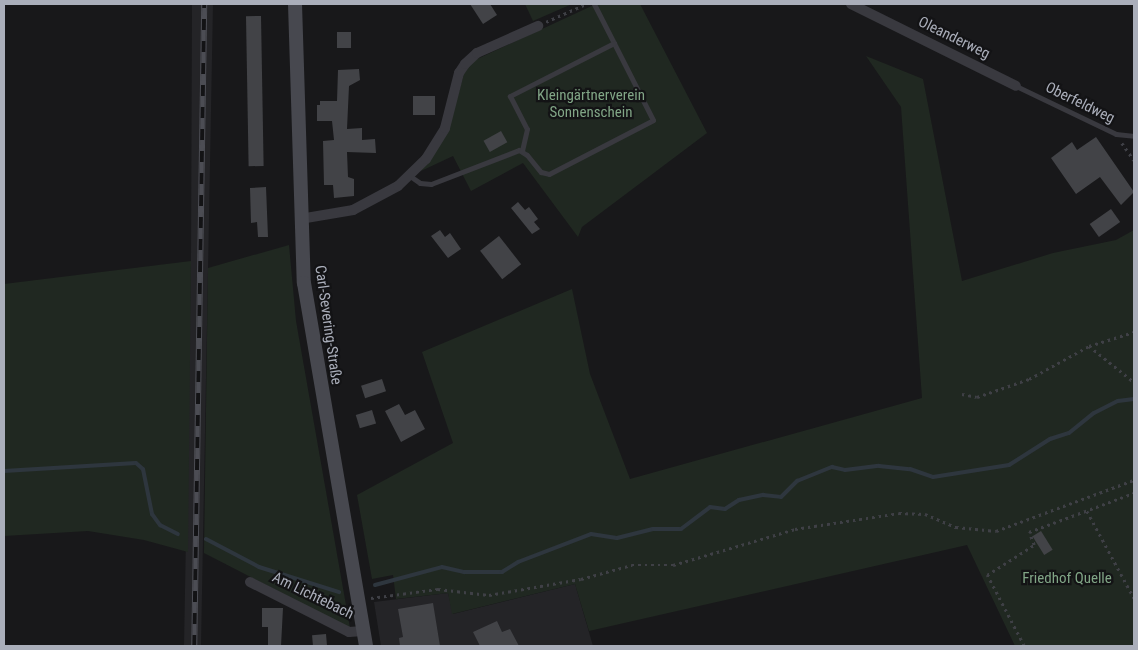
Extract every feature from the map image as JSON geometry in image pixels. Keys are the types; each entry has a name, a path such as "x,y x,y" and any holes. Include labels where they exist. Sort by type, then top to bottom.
{"street":[{"name":"Carl-Severing-Straße","path":"295,4 300,219 309,316 366,646"},
{"name":"Oleanderweg","path":"851,4 1016,86"},
{"path":"300,219 329,216 365,205 410,176 426,159 445,128 460,73 465,64 477,53 538,26"},
{"name":"Am Lichtebach","path":"250,582 349,632 364,631"}],"lane":[{"path":"522,151 541,172 549,174 654,120 594,4"},
{"path":"522,151 527,129 510,96 614,43"},
{"name":"Oberfeldweg","path":"1016,86 1116,134 1134,136"},
{"path":"410,176 420,183 430,184 522,151"}],"path":[{"path":"538,26 586,4"},
{"path":"1116,134 1134,160"},
{"path":"962,394 977,397 1029,379 1089,346 1134,332"},
{"path":"1089,346 1134,382"},
{"path":"358,600 438,589 489,595 581,579 632,566 673,565 795,529 899,512 925,514 956,527 996,531 1134,480"},
{"path":"1024,646 987,575 1034,545 1029,532 1134,493"},
{"path":"1087,511 1134,598"}],"shaded area":[{"path":"192,4 213,4 201,646 184,646 191,261"},
{"path":"575,584 593,646 381,646 374,602 448,593 453,614"}],"green space":[{"path":"525,4 572,4 533,21"},
{"name":"Kleingärtnerverein Sonnenschein","path":"596,4 640,4 707,133 582,227 578,237 523,163 471,191 453,156 421,171 448,130 464,74 473,61"},
{"name":"Friedhof Quelle","path":"866,56 923,79 962,281 1053,253 1116,240 1134,230 1134,646 1015,646 967,545 589,631 575,584 452,614 448,593 396,599 393,575 372,579 357,495 453,443 422,352 572,289 590,374 630,479 922,398 901,107"},
{"path":"289,245 296,321 350,628 204,553 208,268"},
{"path":"191,261 188,552 144,540 88,531 4,536 4,284"}],"building":[{"path":"470,4 490,4 497,15 483,24"},
{"path":"246,16 261,16 264,166 249,166"},
{"path":"337,32 351,32 351,48 337,48"},
{"path":"359,69 360,80 349,86 347,129 362,128 362,140 375,139 376,153 347,152 348,177 354,179 354,196 334,198 333,185 324,185 323,141 334,140 332,121 317,121 317,105 320,105 320,101 337,101 338,70"},
{"path":"413,96 435,96 435,115 413,115"},
{"path":"501,131 507,142 490,152 484,141"},
{"path":"1096,137 1134,192 1121,205 1100,177 1076,194 1051,158 1072,142 1077,150"},
{"path":"266,187 268,237 258,237 257,222 251,223 250,188"},
{"path":"518,202 525,210 529,207 538,219 534,222 540,229 532,234 511,208"},
{"path":"1111,209 1120,222 1099,237 1090,224"},
{"path":"440,230 445,237 450,233 461,249 448,258 431,236"},
{"path":"499,236 521,264 502,279 480,251"},
{"path":"382,379 386,391 365,398 361,386"},
{"path":"399,404 405,415 415,410 425,429 401,442 385,411"},
{"path":"372,410 376,423 360,428 356,415"},
{"path":"1041,531 1053,550 1044,555 1033,536"},
{"path":"433,603 440,646 400,646 399,638 403,637 398,609"},
{"path":"262,608 283,608 281,646 268,646 268,627 262,627"},
{"path":"497,621 502,632 510,629 519,646 480,646 473,632"},
{"path":"326,634 327,646 313,646 312,635"}],"waterway":[{"path":"375,585 442,567 464,572 502,572 518,562 591,534 617,538 653,529 681,529 710,507 725,509 739,500 763,495 781,497 797,481 832,467 845,470 879,466 910,469 933,477 1009,465 1050,439 1069,433 1094,413 1118,401 1134,399"},
{"path":"4,471 136,463 143,469 152,514 160,525 178,534"},
{"path":"206,539 259,567 339,592"}],"railway":[{"path":"194,646 204,4"}]}
